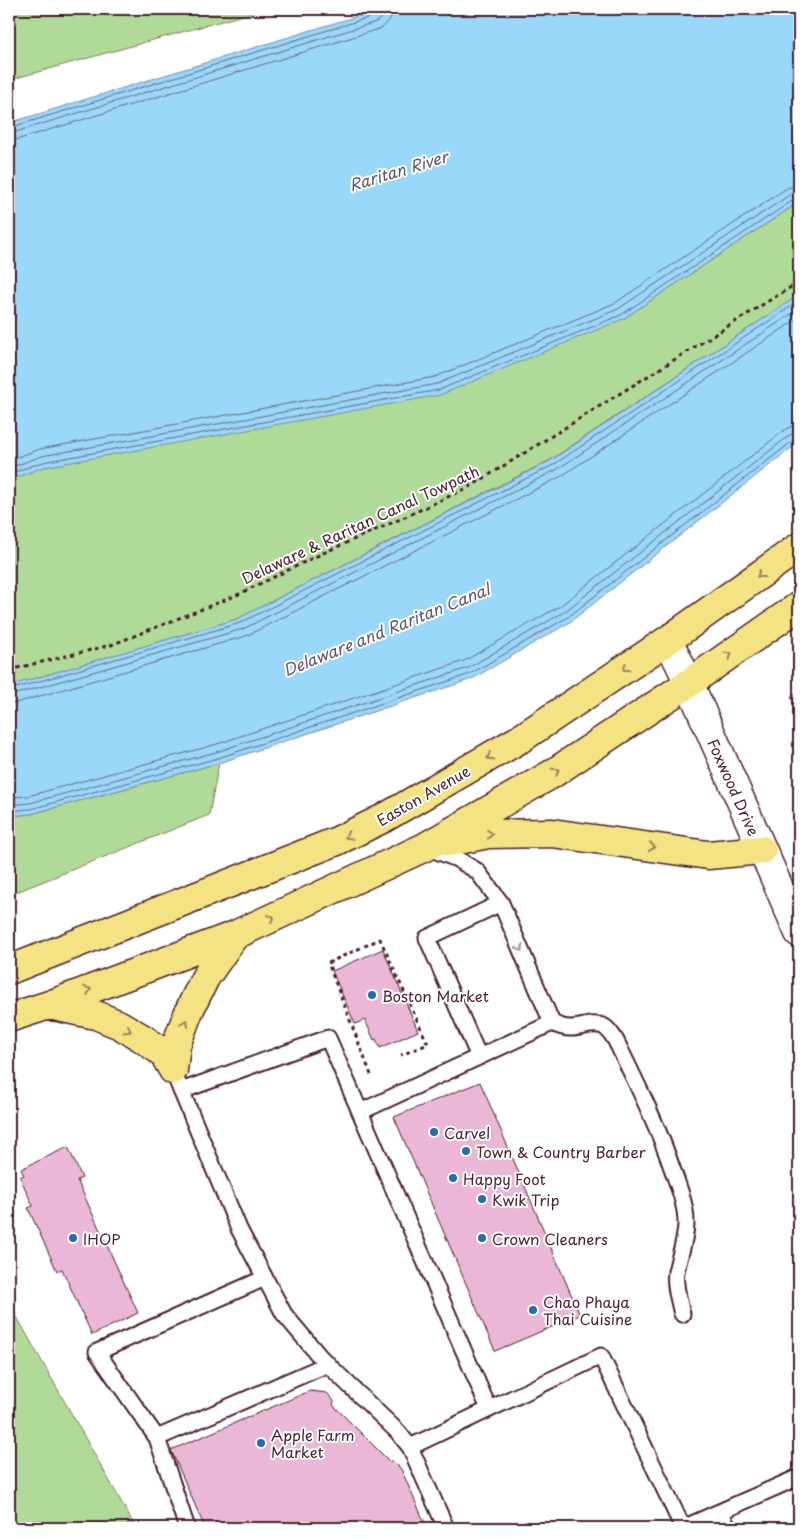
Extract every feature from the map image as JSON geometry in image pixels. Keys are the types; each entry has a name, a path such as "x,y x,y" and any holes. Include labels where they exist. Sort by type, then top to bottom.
{"main road":[{"name":"Easton Avenue","path":"9,970 337,842 384,818 520,739 668,640 799,547"},
{"path":"9,1018 234,935 425,847 552,774 799,606"},
{"path":"425,847 488,834 552,833 708,855 762,850"},
{"path":"177,1080 176,1045 205,978 234,935"},
{"path":"49,1004 96,1015 120,1025 142,1038 162,1053 177,1080"}],"street":[{"name":"Foxwood Drive","path":"668,640 799,933"}],"lane":[{"path":"425,847 457,859 477,871 501,903 552,1023 570,1028 593,1025 603,1026 616,1041 655,1123 683,1202 686,1224 676,1274 676,1292 682,1314"},
{"path":"479,1057 427,938 501,903"},
{"path":"360,1112 552,1023"},
{"path":"446,1528 410,1447 398,1432 328,1364 284,1314 239,1229 177,1080 328,1038 489,1409"},
{"path":"187,1528 157,1438 97,1352 265,1278"},
{"path":"410,1447 602,1356 683,1528 799,1478"},
{"path":"157,1438 328,1364"},
{"path":"721,1512 728,1528"}],"path":[{"name":"Delaware & Raritan Canal Towpath","path":"9,670 111,644 235,596 321,554 473,485 799,282"},
{"path":"371,1075 328,963 380,939 428,1044 401,1055"}],"green space":[{"path":"9,9 265,9 9,80"},
{"path":"799,202 799,295 550,460 237,619 9,686 9,480 43,467 623,319"},
{"path":"219,763 209,815 9,895 9,816 31,814"},
{"path":"9,1303 136,1528 9,1528"}],"water":[{"name":"Raritan River","path":"380,9 799,9 799,202 623,319 440,395 44,467 9,480 9,123"},
{"name":"Delaware and Raritan Canal","path":"799,295 799,442 570,622 472,679 219,763 31,814 9,816 9,686 237,619 550,461"}],"building":[{"path":"799,692 799,711 791,697"},
{"name":"Boston Market","path":"383,949 418,1031 380,1048 376,1039 374,1040 365,1020 355,1024 332,971"},
{"path":"480,1082 580,1315 495,1351 394,1117"},
{"name":"IHOP","path":"68,1147 82,1178 77,1180 138,1313 92,1335 62,1269 57,1271 28,1208 33,1206 20,1177 24,1175 21,1169"},
{"path":"310,1391 327,1393 334,1401 333,1405 390,1462 392,1460 401,1469 427,1528 205,1528 171,1450"}],"place":[{"name":"Boston Market","path":"372,995"},
{"name":"Carvel","path":"434,1132"},
{"name":"Town & Country Barber","path":"466,1151"},
{"name":"Happy Foot","path":"453,1178"},
{"name":"Kwik Trip","path":"482,1199"},
{"name":"IHOP","path":"73,1238"},
{"name":"Crown Cleaners","path":"482,1238"},
{"name":"Chao Phaya Thai Cuisine","path":"533,1310"},
{"name":"Apple Farm Market","path":"261,1443"}]}
